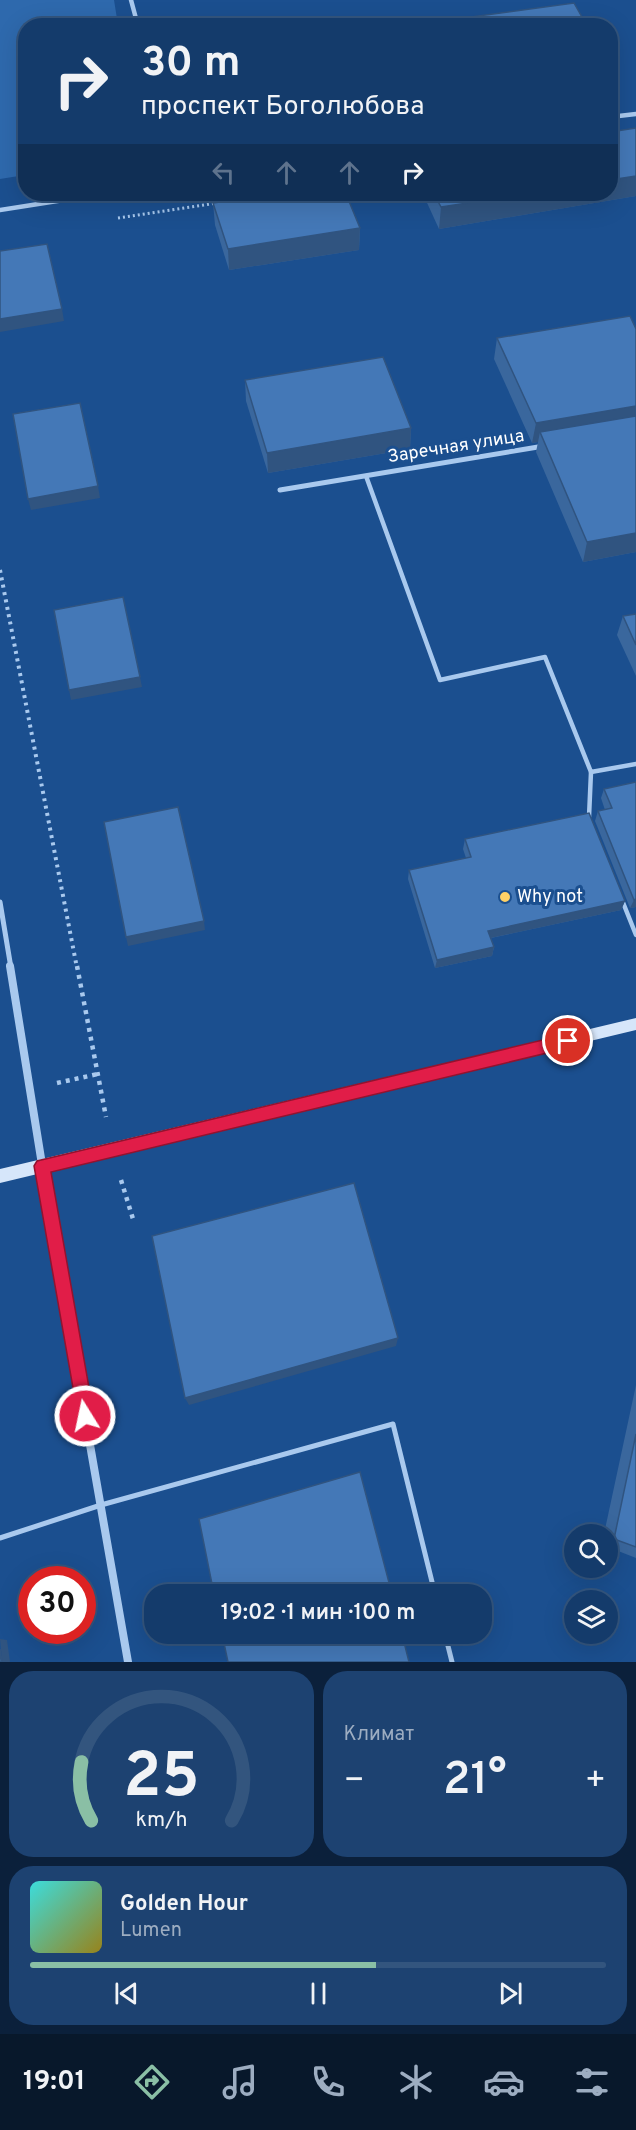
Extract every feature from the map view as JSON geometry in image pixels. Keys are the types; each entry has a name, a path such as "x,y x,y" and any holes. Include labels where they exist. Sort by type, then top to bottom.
{"main road":[{"path":"0,1176 636,1024"}],"street":[{"path":"131,0 136,18"},
{"path":"618,116 636,114"},
{"path":"0,210 57,201"},
{"name":"Заречная улица","path":"280,490 554,445"},
{"path":"0,902 42,1166 128,1662"}],"lane":[{"path":"366,476 440,680 545,657 591,772 588,816 592,827"},
{"path":"591,772 636,764"},
{"path":"619,892 636,935"},
{"path":"0,1538 101,1505 393,1424 433,1584"},
{"path":"448,1644 452,1662"}],"path":[{"path":"112,219 224,202"},
{"path":"0,570 98,1074"}],"shaded area":[{"path":"0,0 114,0 117,18 18,18 18,176 0,179"}],"building":[{"path":"574,3 582,18 463,18"},
{"path":"636,128 636,176 618,179 618,131"},
{"path":"349,201 360,228 228,249 213,203"},
{"path":"438,201 480,201 441,207"},
{"path":"47,244 62,309 0,319 0,251"},
{"path":"630,316 636,329 636,406 536,423 497,338"},
{"path":"383,357 411,428 267,453 245,380"},
{"path":"80,403 98,486 28,499 13,414"},
{"path":"636,416 636,533 587,542 540,432"},
{"path":"123,597 140,677 69,690 54,610"},
{"path":"636,614 636,645 623,616"},
{"path":"636,782 636,899 634,900 598,811 612,808 604,789"},
{"path":"178,807 204,921 126,937 104,822"},
{"name":"Why not","path":"589,813 625,901 488,931 494,947 437,960 409,870 471,857 465,839"},
{"path":"354,1183 398,1338 185,1398 152,1236"},
{"path":"636,1434 636,1547 618,1540 617,1524"},
{"path":"360,1472 389,1584 212,1584 199,1519"},
{"path":"224,1644 404,1644 409,1662 228,1662"}],"place":[{"name":"Why not","path":"505,897"}],"route":[{"path":"85,1416 42,1166 568,1041"}]}
